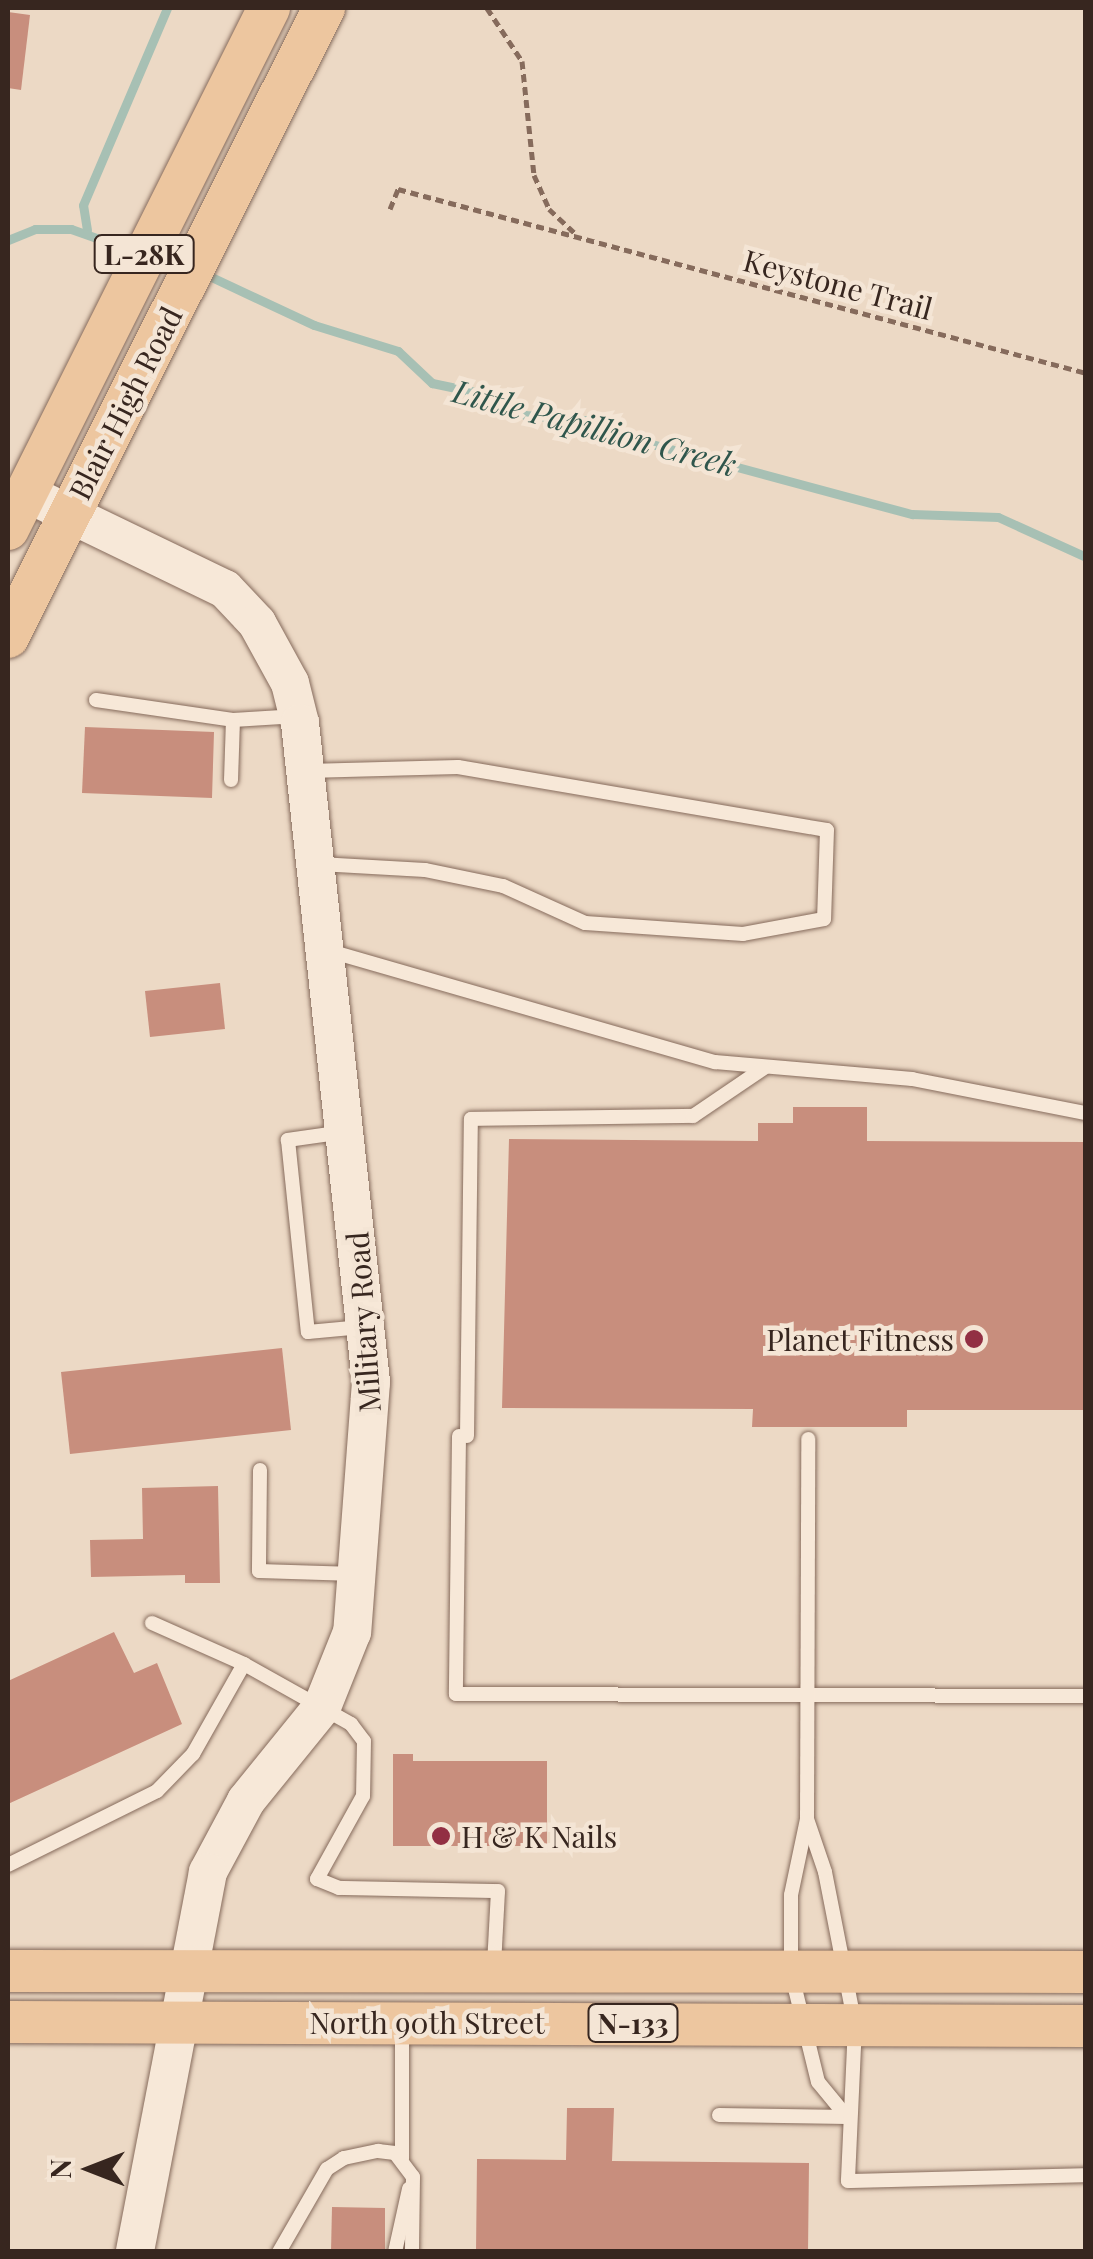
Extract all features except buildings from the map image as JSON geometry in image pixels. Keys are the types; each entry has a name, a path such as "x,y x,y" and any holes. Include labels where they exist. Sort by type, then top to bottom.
{"main road":[{"name":"Blair High Road","path":"17,511 268,8"},
{"name":"Blair High Road","path":"8,638 324,8"},
{"name":"Military Road","path":"17,511 70,513 225,590 272,645 298,716 306,772 368,1326 370,1466 361,1574 344,1662 322,1707 246,1800 217,1848 135,2252"},
{"name":"North 90th Street","path":"8,1971 1086,1972"},
{"name":"North 90th Street","path":"8,2022 1086,2026"}],"lane":[{"path":"96,700 233,720 298,716"},
{"path":"230,780 233,720"},
{"path":"306,772 458,766 827,830 824,919 743,934 586,924 503,886 425,870 316,864"},
{"path":"326,950 664,1050 764,1068 912,1079 1086,1113"},
{"path":"764,1068 693,1116 471,1119 456,1694 1086,1696"},
{"path":"346,1132 288,1140 308,1332 368,1326"},
{"path":"808,1439 807,1820 791,1895 791,1972 807,2024 818,2082 846,2117"},
{"path":"260,1470 259,1570 361,1574"},
{"path":"152,1623 244,1664 351,1724 364,1742 366,1771 352,1826 317,1878 340,1888 498,1891 494,1972"},
{"path":"8,1865 157,1791 193,1754 244,1664"},
{"path":"807,1820 826,1872 856,2025 846,2117 848,2180 1086,2175"},
{"path":"402,2022 402,2158 413,2178 412,2252"},
{"path":"719,2116 846,2117"},
{"path":"279,2252 327,2170 363,2152 402,2158"},
{"path":"395,2252 413,2178"}],"path":[{"path":"487,8 522,61 534,175 550,209 580,238"},
{"name":"Keystone Trail","path":"390,209 398,189 1086,373"}],"waterway":[{"path":"87,230 83,205 167,8"},
{"name":"Little Papillion Creek","path":"8,240 35,229 71,229 133,251"},
{"name":"Little Papillion Creek","path":"205,274 314,325 398,351 432,383 475,392 525,415 596,421 637,440 912,514 998,517 1086,557"}],"place":[{"name":"Planet Fitness","path":"974,1339"},
{"name":"H & K Nails","path":"441,1836"}]}
